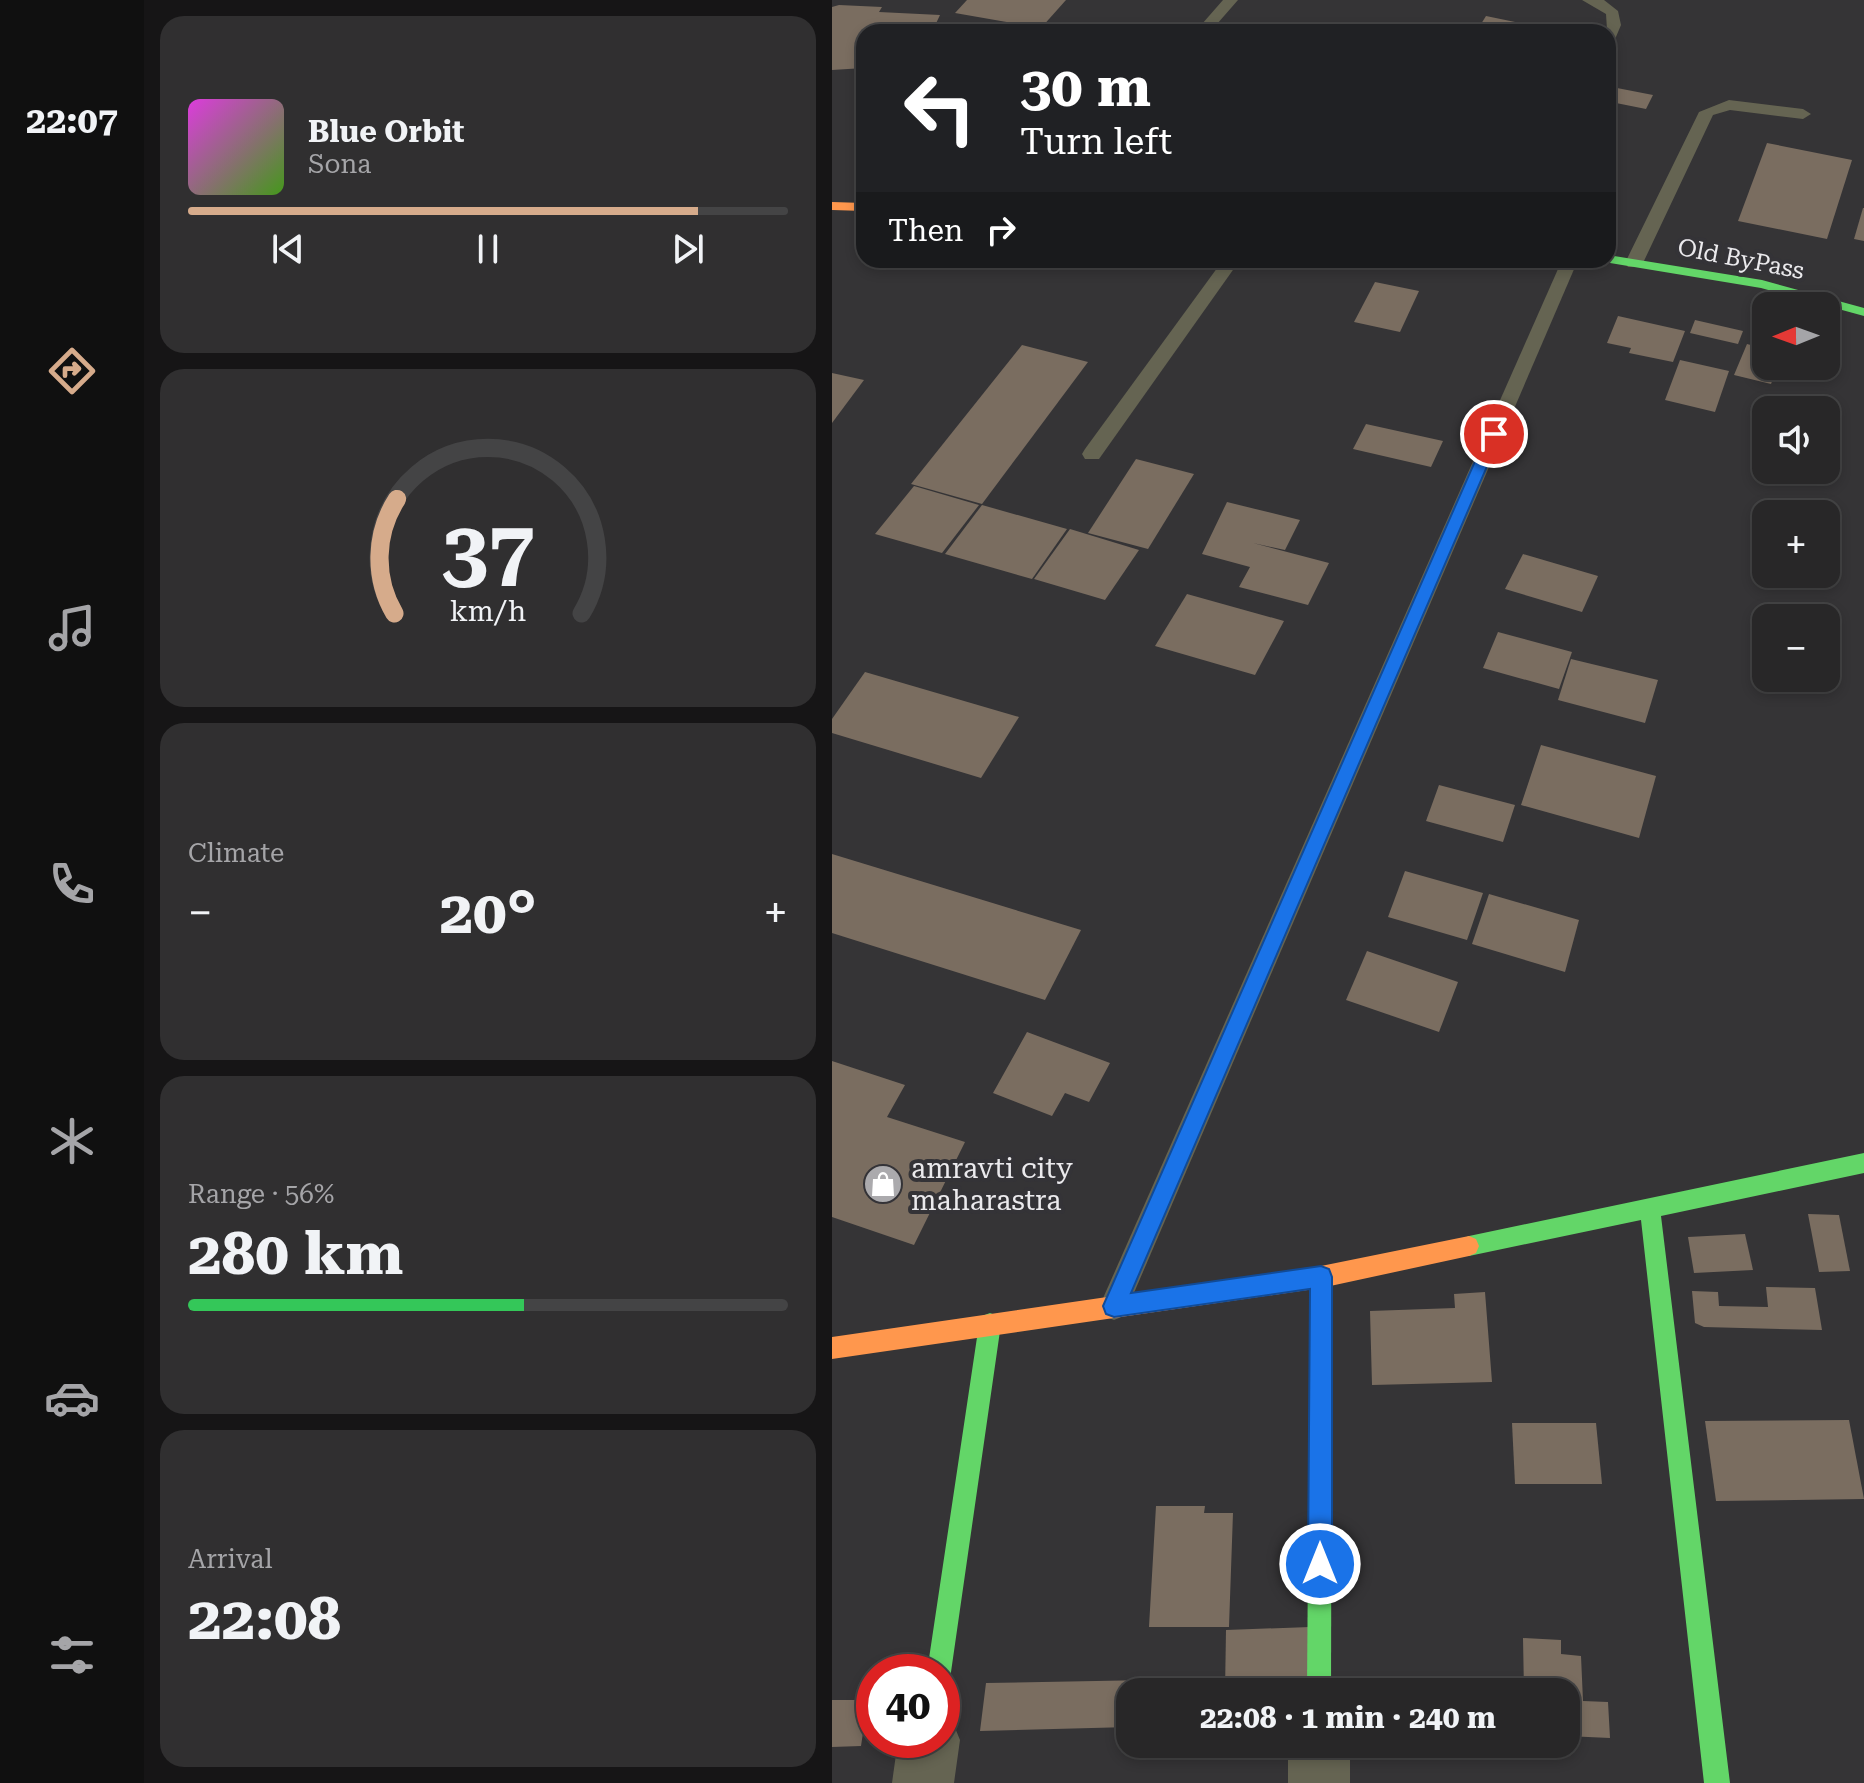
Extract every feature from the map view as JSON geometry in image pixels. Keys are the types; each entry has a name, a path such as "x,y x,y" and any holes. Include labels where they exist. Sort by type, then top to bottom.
{"street":[{"path":"832,206 856,207"},
{"name":"Old ByPass","path":"1616,260 1762,284 1864,312"},
{"path":"832,1348 1321,1277 1864,1163"},
{"path":"1650,1206 1717,1783"},
{"path":"1319,1678 1321,1277"},
{"path":"942,1654 990,1324"},
{"path":"923,1783 926,1758"},
{"path":"1319,1758 1319,1783"}],"lane":[{"path":"1209,24 1231,0"},
{"path":"1589,0 1611,7 1616,13 1615,24"},
{"path":"1634,263 1707,112 1729,105 1803,114"},
{"path":"1092,454 1226,268"},
{"path":"1114,1306 1567,268"}],"building":[{"path":"967,0 1066,0 1045,24 1018,24 955,13"},
{"path":"832,7 882,7 879,12 940,15 936,24 856,24 856,68 832,70"},
{"path":"1486,16 1525,24 1481,24"},
{"path":"1617,88 1653,95 1646,109 1616,103"},
{"path":"1767,143 1852,160 1827,239 1738,221"},
{"path":"1864,208 1864,241 1854,239"},
{"path":"1375,282 1419,291 1400,332 1354,322"},
{"path":"1618,316 1685,331 1673,362 1629,353 1631,348 1607,343"},
{"path":"1695,320 1743,331 1738,344 1690,333"},
{"path":"1747,344 1752,345 1752,379 1734,375"},
{"path":"1022,345 1088,362 982,504 911,484"},
{"path":"1680,360 1729,371 1715,412 1665,400"},
{"path":"832,373 864,380 832,423"},
{"path":"1366,424 1443,441 1431,467 1353,449"},
{"path":"1136,459 1194,474 1148,549 1088,533"},
{"path":"914,486 979,505 942,553 875,534"},
{"path":"1227,502 1300,520 1285,550 1253,543 1329,563 1308,605 1239,587 1250,567 1202,554"},
{"path":"982,505 1067,529 1032,579 945,554"},
{"path":"1070,529 1139,550 1105,600 1034,579"},
{"path":"1523,554 1598,576 1582,612 1505,589"},
{"path":"1187,594 1284,621 1255,675 1155,646"},
{"path":"1498,632 1572,652 1559,689 1483,668"},
{"path":"1571,659 1658,680 1645,723 1558,700"},
{"path":"865,672 1019,717 981,778 832,733 832,719"},
{"path":"1541,745 1656,776 1639,838 1521,805"},
{"path":"1439,785 1515,805 1503,842 1426,821"},
{"path":"832,854 1081,930 1045,1000 832,933"},
{"path":"1405,871 1483,893 1467,940 1388,917"},
{"path":"1489,894 1579,920 1565,972 1472,944"},
{"path":"1367,951 1458,982 1439,1032 1346,1000"},
{"path":"1027,1032 1110,1063 1089,1102 1065,1093 1052,1116 993,1093"},
{"path":"832,1061 905,1085 887,1117 965,1142 914,1245 832,1217"},
{"path":"1808,1214 1839,1215 1850,1271 1819,1272"},
{"path":"1745,1234 1753,1270 1694,1273 1688,1237"},
{"path":"1766,1287 1815,1288 1822,1330 1704,1327 1695,1323 1692,1291 1718,1292 1719,1306 1768,1307"},
{"path":"1485,1292 1492,1382 1372,1385 1370,1311 1455,1308 1454,1294"},
{"path":"1849,1420 1864,1499 1716,1501 1705,1421"},
{"path":"1512,1423 1596,1423 1602,1484 1515,1484"},
{"path":"1156,1506 1205,1506 1204,1513 1233,1513 1229,1627 1149,1627"},
{"path":"1310,1627 1309,1678 1225,1678 1226,1630"},
{"path":"1523,1638 1561,1640 1561,1654 1581,1656 1583,1701 1608,1702 1610,1738 1580,1737 1580,1678 1524,1678"},
{"path":"1116,1681 1116,1727 980,1731 986,1683"},
{"path":"832,1700 856,1700 856,1746 832,1747"}],"traffic: fast":[{"path":"1616,260 1762,284 1864,312"},
{"path":"1469,1246 1864,1163"},
{"path":"1650,1206 1717,1783"},
{"path":"1319,1678 1321,1277"},
{"path":"942,1654 990,1324"}],"traffic: slow":[{"path":"832,206 856,207"},
{"path":"832,1348 1321,1277 1469,1246"}],"place":[{"name":"amravti city maharastra","path":"883,1184"}],"route":[{"path":"1320,1564 1321,1277 1114,1306 1494,434"}]}
